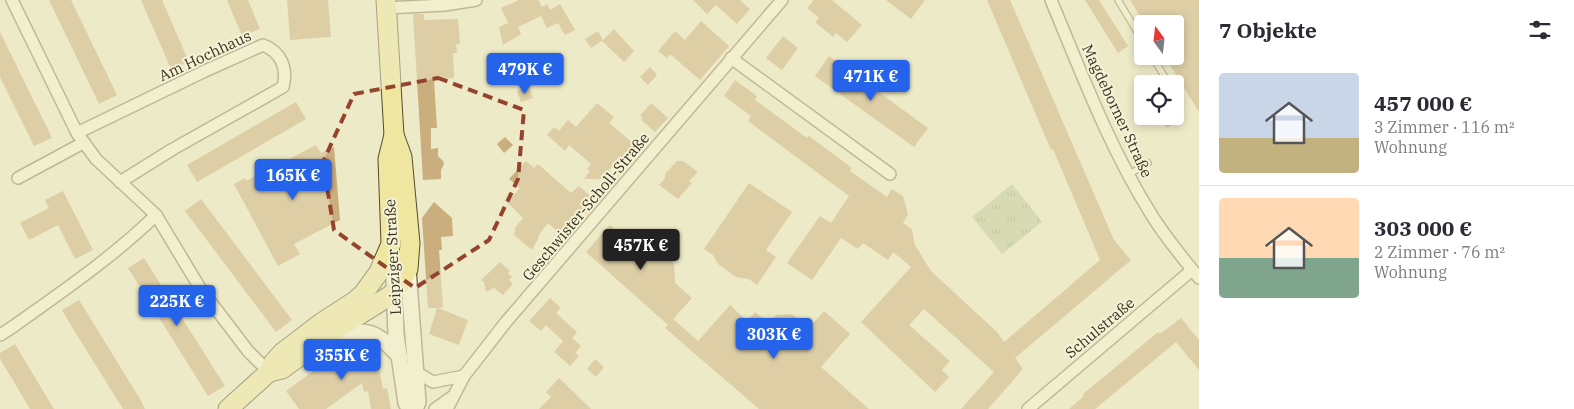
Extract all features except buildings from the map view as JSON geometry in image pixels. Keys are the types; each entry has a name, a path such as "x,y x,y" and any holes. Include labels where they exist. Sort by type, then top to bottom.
{"main road":[{"name":"Leipziger Straße","path":"386,4 394,135 402,157 410,243 408,269"},
{"name":"Leipziger Straße","path":"390,244 388,159 394,135"},
{"path":"228,409 269,372 273,363 283,352 363,294 379,272 390,244"},
{"path":"269,372 282,369 328,335 393,295 408,269"}],"street":[{"path":"12,0 80,138 96,159 156,215 200,288 248,351 269,372"},
{"path":"386,4 444,5 476,0"},
{"name":"Geschwister-Scholl-Straße","path":"447,409 464,376 506,322 545,279 782,0"},
{"name":"Magdeborner Straße","path":"1051,0 1098,111 1128,175 1152,215 1196,274"},
{"name":"Am Hochhaus","path":"18,178 80,138 205,71 262,45 271,48 278,54 285,69 283,87 120,182"},
{"path":"731,58 890,174"},
{"path":"0,335 102,262 156,215"},
{"name":"Leipziger Straße","path":"390,244 396,335 406,403 410,409"},
{"name":"Leipziger Straße","path":"408,269 418,402 416,409"},
{"name":"Schulstraße","path":"1028,409 1196,274"},
{"path":"355,301 370,296 393,295 410,307"},
{"path":"328,335 368,332 386,341 399,356"},
{"path":"416,372 433,382 464,376"},
{"name":"Geschwister-Scholl-Straße","path":"435,409 454,396"}],"lane":[{"path":"1118,0 1134,27"},
{"path":"1128,175 1148,163"}],"highlighted area":[{"path":"438,78 524,110 518,179 489,240 415,288 334,230 323,162 354,94"}],"green space":[{"path":"1012,184 1042,222 1002,254 972,217"}]}
